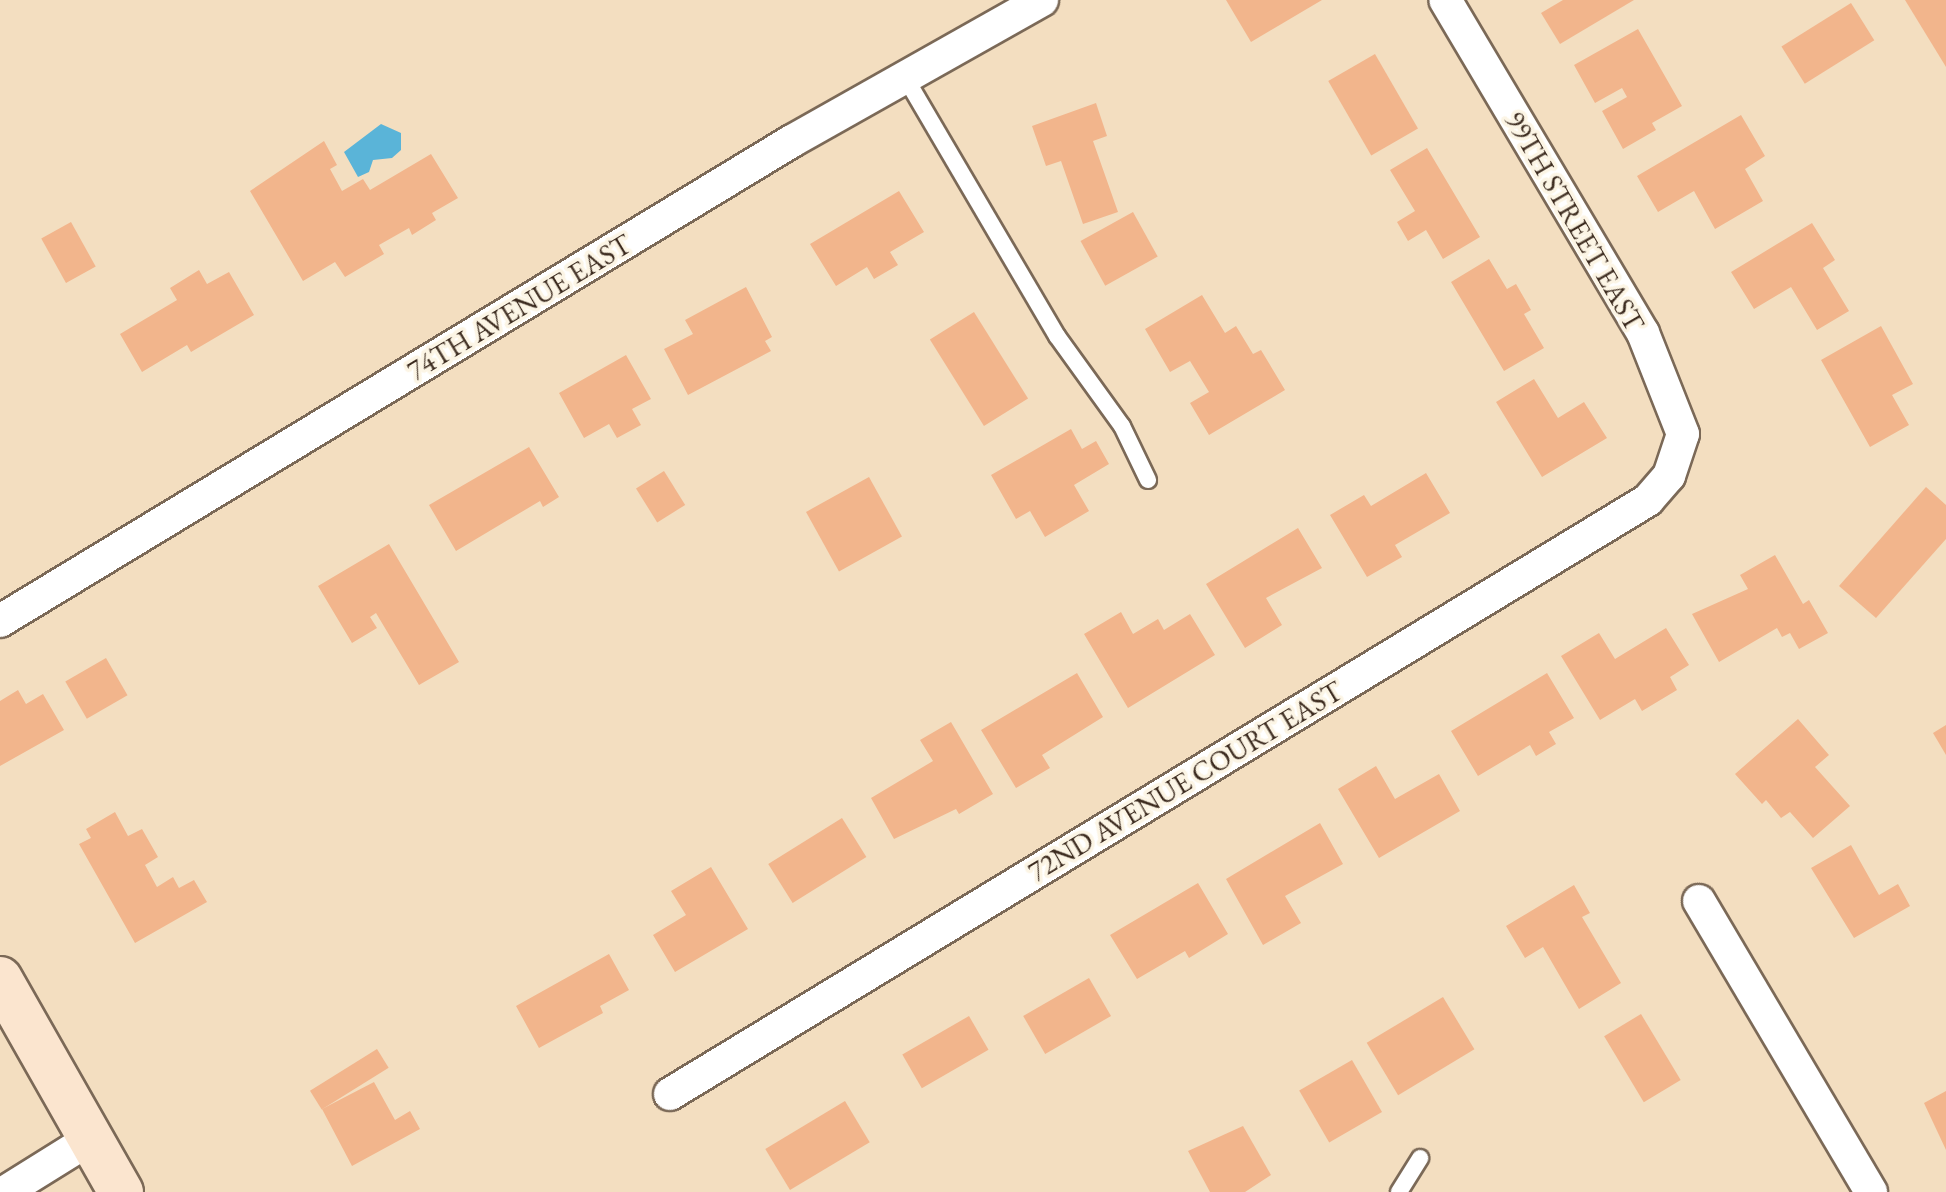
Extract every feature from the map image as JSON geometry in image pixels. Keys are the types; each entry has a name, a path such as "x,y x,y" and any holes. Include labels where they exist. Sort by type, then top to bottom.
{"street":[{"name":"74TH AVENUE EAST","path":"0,621 905,77 1042,0"},
{"name":"99TH STREET EAST","path":"1445,0 1643,333 1683,434 1681,451"},
{"name":"72ND AVENUE COURT EAST","path":"670,1094 1648,500 1681,451"},
{"path":"1699,901 1871,1192"},
{"path":"0,979 121,1192"},
{"path":"5,1192 90,1139"}],"lane":[{"path":"905,77 1057,336 1122,426 1148,480"},
{"path":"1399,1192 1420,1158"}],"water":[{"path":"381,124 401,133 401,150 392,158 373,160 369,172 358,177 344,152"}],"building":[{"path":"1226,0 1322,0 1251,42"},
{"path":"1563,0 1634,0 1560,44 1541,13"},
{"path":"1905,0 1946,0 1946,67"},
{"path":"1851,3 1874,40 1805,84 1781,46"},
{"path":"1638,29 1682,106 1652,123 1656,130 1623,149 1602,111 1627,97 1622,88 1595,103 1574,65"},
{"path":"1375,54 1418,128 1371,155 1328,81"},
{"path":"1096,103 1107,136 1093,141 1118,212 1083,224 1061,161 1046,166 1032,126"},
{"path":"1741,115 1765,156 1745,169 1763,201 1715,229 1694,191 1658,212 1637,176"},
{"path":"324,141 337,165 330,169 342,191 363,179 370,190 431,154 458,198 432,213 436,220 412,235 409,228 379,245 384,254 345,277 335,262 303,281 250,191"},
{"path":"1427,148 1480,237 1443,259 1426,230 1408,241 1397,222 1415,211 1390,170"},
{"path":"899,191 924,232 890,252 898,265 874,279 867,267 836,286 810,244"},
{"path":"1133,212 1158,257 1105,286 1081,241"},
{"path":"71,222 96,267 66,283 41,238"},
{"path":"1812,223 1835,260 1823,268 1849,311 1817,330 1791,287 1754,309 1731,272"},
{"path":"1489,259 1507,289 1516,284 1531,310 1524,314 1544,348 1504,371 1451,282"},
{"path":"199,270 207,284 229,272 254,315 191,352 187,345 142,372 120,334 177,300 170,288"},
{"path":"746,287 772,337 765,341 771,351 688,395 664,349 693,334 685,320"},
{"path":"1202,295 1225,333 1236,326 1253,354 1261,350 1285,390 1209,435 1190,403 1209,392 1190,361 1170,372 1145,329"},
{"path":"974,312 1028,399 984,426 930,340"},
{"path":"1881,326 1913,384 1892,395 1909,425 1870,447 1821,360"},
{"path":"626,355 651,399 632,409 641,425 617,438 609,424 584,438 559,393"},
{"path":"1534,379 1558,418 1584,402 1607,438 1542,477 1496,402"},
{"path":"1071,429 1082,449 1096,441 1109,464 1074,485 1089,511 1045,537 1030,511 1016,519 991,475"},
{"path":"529,447 559,497 543,507 540,501 456,551 429,505"},
{"path":"664,471 685,505 657,522 636,488"},
{"path":"1426,473 1450,513 1395,545 1402,557 1367,577 1330,515 1364,495 1371,506"},
{"path":"869,477 902,536 839,571 806,512"},
{"path":"1926,487 1946,505 1946,539 1876,618 1839,586"},
{"path":"1298,528 1322,568 1266,598 1282,625 1245,648 1206,584"},
{"path":"389,544 459,662 419,685 376,613 370,617 377,628 352,643 318,586"},
{"path":"1775,555 1803,604 1809,600 1828,633 1799,649 1790,633 1782,637 1777,628 1719,662 1692,614 1748,589 1740,575"},
{"path":"1121,612 1133,634 1158,619 1164,630 1190,614 1215,655 1128,708 1084,634"},
{"path":"1666,628 1689,665 1670,677 1677,690 1642,711 1635,699 1600,720 1561,656 1599,633 1615,659"},
{"path":"106,658 128,695 87,719 65,682"},
{"path":"1077,673 1103,717 1042,755 1050,768 1016,788 981,730"},
{"path":"1547,673 1574,718 1549,732 1556,744 1536,756 1530,745 1478,776 1451,731"},
{"path":"18,690 26,704 43,694 64,730 0,766 0,701"},
{"path":"1798,719 1829,755 1815,767 1850,806 1813,838 1790,812 1781,818 1766,800 1762,804 1735,774"},
{"path":"951,722 993,794 959,814 956,809 894,839 871,798 933,761 920,740"},
{"path":"1946,725 1946,755 1933,733"},
{"path":"1376,766 1395,799 1439,774 1460,811 1379,858 1338,789"},
{"path":"115,812 128,836 142,829 158,857 145,865 157,887 173,877 179,888 194,880 207,902 135,943 79,844 91,838 86,829"},
{"path":"842,818 866,857 793,903 768,864"},
{"path":"1320,823 1343,864 1285,896 1301,923 1263,945 1226,879"},
{"path":"1851,845 1879,895 1898,884 1910,906 1854,938 1811,868"},
{"path":"711,867 748,929 675,972 653,935 686,915 671,891"},
{"path":"1198,883 1228,934 1189,958 1185,951 1137,979 1110,935"},
{"path":"1574,885 1590,913 1582,917 1621,983 1579,1009 1543,947 1525,958 1506,926"},
{"path":"609,954 629,990 600,1006 603,1013 539,1048 516,1006"},
{"path":"1089,978 1111,1016 1045,1054 1023,1016"},
{"path":"1443,997 1474,1049 1398,1095 1367,1043"},
{"path":"1641,1014 1681,1080 1644,1102 1604,1036"},
{"path":"969,1016 988,1050 922,1088 902,1054"},
{"path":"377,1049 389,1068 322,1110 310,1091"},
{"path":"1352,1060 1382,1112 1329,1142 1299,1090"},
{"path":"374,1082 395,1120 410,1111 420,1129 352,1166 322,1109"},
{"path":"1946,1091 1946,1150 1924,1103"},
{"path":"845,1101 870,1142 790,1190 765,1149"},
{"path":"1243,1126 1271,1175 1245,1192 1210,1192 1188,1151"}]}
